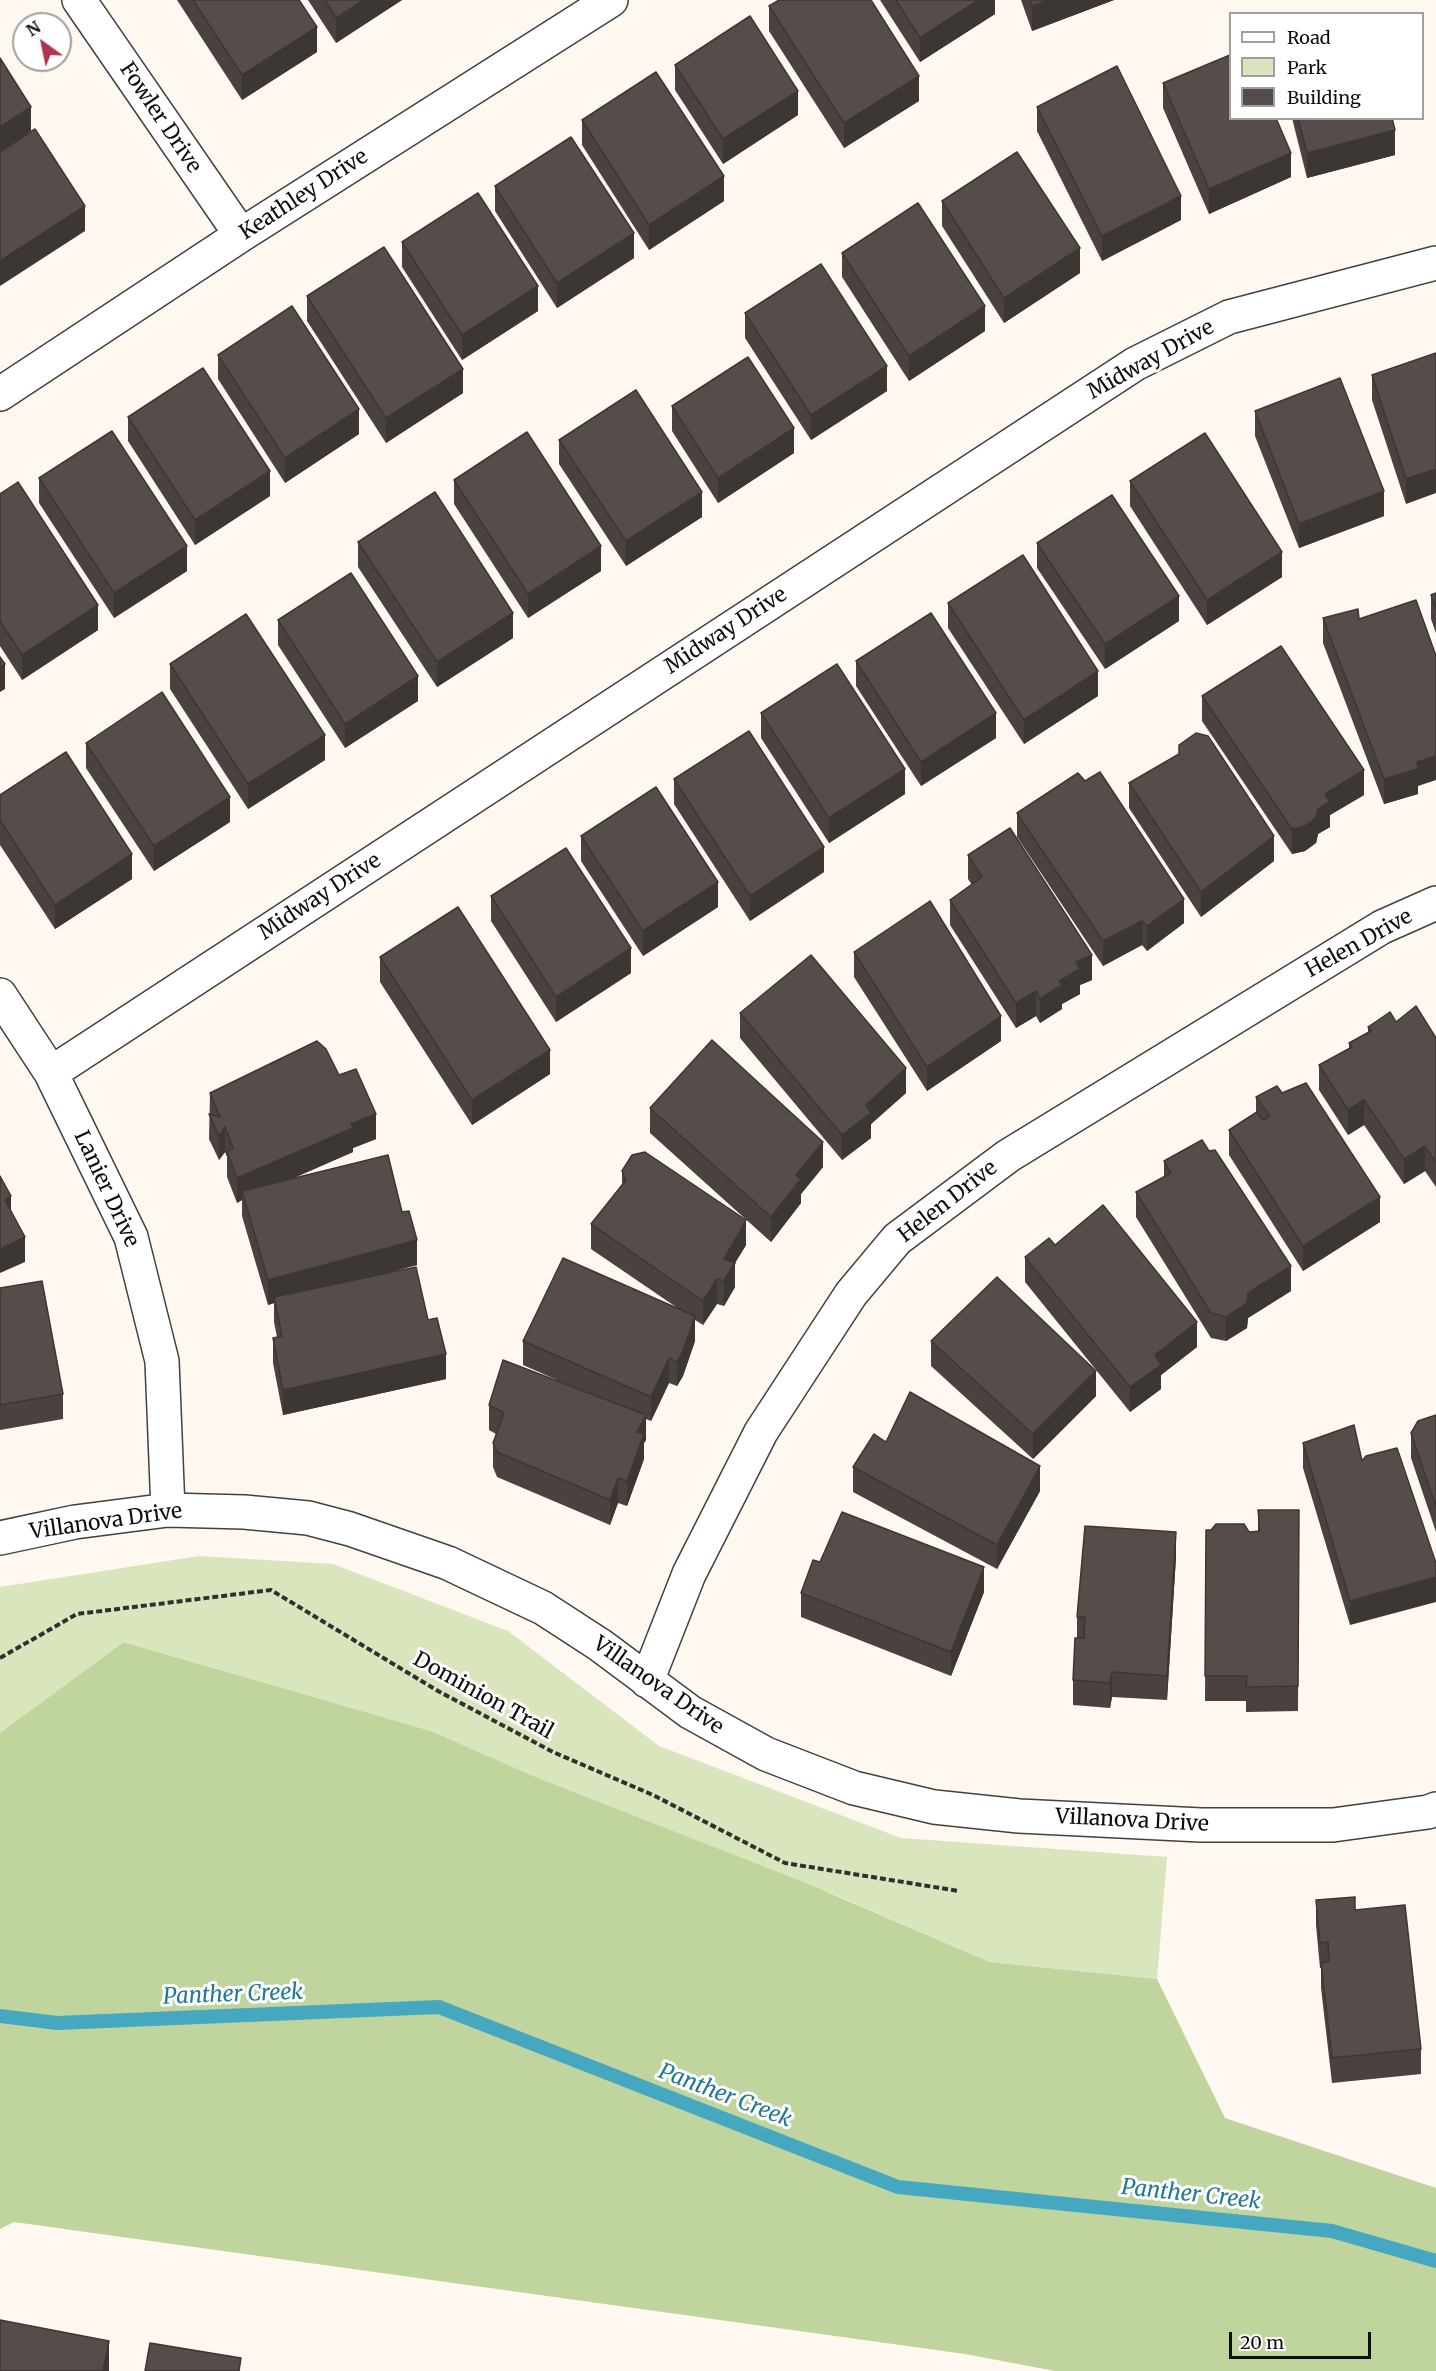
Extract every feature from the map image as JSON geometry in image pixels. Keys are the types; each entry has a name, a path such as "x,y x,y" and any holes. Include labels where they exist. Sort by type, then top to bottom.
{"street":[{"name":"Fowler Drive","path":"80,0 241,235"},
{"name":"Keathley Drive","path":"0,394 241,235 611,0"},
{"name":"Midway Drive","path":"51,1073 1135,363 1229,317 1436,263"},
{"name":"Helen Drive","path":"647,1681 689,1574 761,1432 851,1294 897,1239 1008,1156 1382,927 1436,903"},
{"name":"Lanier Drive","path":"0,994 51,1073 132,1237 162,1361 168,1510"},
{"name":"Villanova Drive","path":"0,1538 75,1522 168,1510 244,1512 308,1518 448,1563 488,1580 551,1613 690,1712 766,1754 854,1788 934,1807 1018,1816 1201,1825 1333,1825 1436,1809"}],"path":[{"name":"Dominion Trail","path":"0,1659 77,1614 271,1590 438,1690 553,1752 653,1796 785,1863 959,1891"}],"green space":[{"path":"199,1556 333,1564 508,1631 659,1746 901,1838 1167,1857 1157,1979 990,1962 840,1897 538,1778 431,1731 125,1642 0,1733 0,1587"},
{"path":"124,1642 431,1731 538,1778 806,1883 990,1962 1157,1979 1225,2118 1436,2188 1436,2371 1055,2371 965,2354 14,2222 0,2229 0,1733"}],"building":[{"path":"193,0 299,0 317,27 242,75"},
{"path":"325,0 364,0 336,18"},
{"path":"779,0 871,0 919,76 844,123 769,6"},
{"path":"896,0 978,0 920,38"},
{"path":"1030,0 1049,0 1032,6"},
{"path":"750,16 798,91 723,139 675,65"},
{"path":"1229,55 1229,120 1277,120 1291,153 1209,189 1163,83"},
{"path":"0,58 31,107 0,127"},
{"path":"1117,66 1181,196 1102,236 1037,107"},
{"path":"656,72 724,176 649,225 582,120"},
{"path":"1299,120 1392,120 1395,130 1307,153"},
{"path":"35,129 85,206 0,261 0,152"},
{"path":"571,137 634,233 557,283 495,186"},
{"path":"1017,152 1080,248 1004,298 942,201"},
{"path":"478,193 538,286 462,335 402,242"},
{"path":"918,203 985,306 909,356 842,253"},
{"path":"384,247 463,369 386,418 307,296"},
{"path":"821,264 887,366 811,415 745,313"},
{"path":"292,306 359,409 285,458 218,355"},
{"path":"1436,353 1436,469 1406,479 1372,375"},
{"path":"748,357 794,428 718,478 672,406"},
{"path":"203,368 270,471 195,520 128,417"},
{"path":"1340,378 1384,491 1299,524 1255,411"},
{"path":"636,390 702,492 626,541 559,440"},
{"path":"112,431 187,546 114,593 39,478"},
{"path":"527,432 601,546 528,594 454,480"},
{"path":"1205,433 1282,552 1207,600 1130,481"},
{"path":"18,482 98,605 22,655 0,621 0,494"},
{"path":"435,492 513,613 437,662 358,542"},
{"path":"1112,495 1179,596 1105,644 1037,543"},
{"path":"1023,555 1098,671 1024,720 948,603"},
{"path":"351,573 418,676 345,724 278,620"},
{"path":"1436,593 1436,609 1431,595"},
{"path":"1416,600 1436,656 1436,756 1417,762 1418,769 1384,779 1323,618 1358,609 1359,619"},
{"path":"931,613 996,713 921,762 856,661"},
{"path":"246,614 325,735 248,784 170,664"},
{"path":"1281,646 1364,770 1325,794 1330,802 1318,809 1316,818 1305,826 1292,829 1202,696"},
{"path":"0,657 5,664 0,667"},
{"path":"837,664 905,769 829,818 761,713"},
{"path":"162,692 230,797 154,846 86,743"},
{"path":"749,731 824,847 750,896 674,779"},
{"path":"1196,733 1208,736 1274,836 1201,892 1129,783 1179,754 1179,745"},
{"path":"66,752 132,854 55,905 0,820 0,795"},
{"path":"1100,772 1184,899 1147,926 1142,921 1103,941 1017,813 1078,773 1085,781"},
{"path":"656,787 718,882 643,931 581,836"},
{"path":"1010,828 1092,955 1076,962 1080,969 1059,981 1062,985 1040,999 1036,991 1016,1003 950,900 982,877 968,855"},
{"path":"566,848 631,948 556,997 491,896"},
{"path":"930,901 1001,1016 927,1067 854,952"},
{"path":"458,907 550,1050 472,1100 380,957"},
{"path":"811,955 906,1068 866,1105 871,1113 842,1135 740,1013"},
{"path":"1416,1006 1436,1038 1436,1162 1425,1146 1404,1159 1364,1100 1348,1110 1319,1065 1352,1047 1349,1043 1371,1031 1368,1027 1390,1012 1396,1022"},
{"path":"712,1040 823,1142 796,1175 801,1179 771,1217 650,1108"},
{"path":"317,1041 326,1049 339,1075 356,1069 376,1114 351,1124 353,1128 237,1178 227,1152 233,1148 225,1127 219,1136 209,1114 220,1117 210,1093"},
{"path":"1306,1083 1380,1197 1303,1246 1229,1130 1257,1112 1263,1120 1270,1116 1256,1097 1277,1086 1282,1093"},
{"path":"1202,1140 1209,1151 1215,1150 1291,1266 1248,1293 1247,1303 1226,1317 1211,1313 1136,1192 1171,1173 1164,1161"},
{"path":"645,1152 746,1220 724,1259 735,1263 724,1281 717,1279 703,1301 591,1224 626,1180 622,1171 632,1155"},
{"path":"388,1155 402,1212 409,1211 417,1240 268,1280 242,1191"},
{"path":"0,1176 11,1196 5,1200 25,1237 0,1249"},
{"path":"1103,1205 1197,1322 1155,1355 1161,1365 1130,1387 1025,1257 1049,1238 1055,1245"},
{"path":"563,1258 695,1316 683,1351 677,1362 669,1358 651,1397 523,1341"},
{"path":"416,1267 428,1320 437,1318 446,1354 283,1390 273,1338 282,1336 274,1297"},
{"path":"997,1277 1096,1371 1033,1434 931,1341"},
{"path":"42,1281 63,1394 0,1405 0,1288"},
{"path":"503,1360 646,1415 637,1432 644,1434 627,1481 618,1478 610,1500 497,1452 493,1443 504,1413 489,1405"},
{"path":"910,1392 1040,1466 997,1545 853,1467 874,1434 886,1442"},
{"path":"1436,1415 1436,1507 1411,1433 1418,1421"},
{"path":"1354,1425 1362,1461 1366,1456 1397,1448 1436,1563 1436,1577 1350,1601 1303,1443"},
{"path":"1258,1510 1299,1510 1298,1686 1246,1687 1247,1676 1205,1676 1206,1530 1211,1530 1216,1524 1244,1524 1249,1532 1260,1531"},
{"path":"842,1512 984,1567 951,1652 801,1593 813,1560 820,1562"},
{"path":"1085,1526 1176,1532 1167,1676 1112,1672 1110,1683 1073,1680 1075,1638 1084,1638 1085,1617 1077,1617"},
{"path":"1355,1897 1355,1910 1405,1905 1421,2049 1332,2058 1321,1963 1329,1961 1328,1942 1320,1943 1316,1900"},
{"path":"0,2320 109,2341 103,2371 0,2371"},
{"path":"150,2343 241,2358 239,2371 145,2371"}],"waterway":[{"name":"Panther Creek","path":"0,2016 57,2023 439,2007 898,2187 1332,2231 1436,2261"}]}
